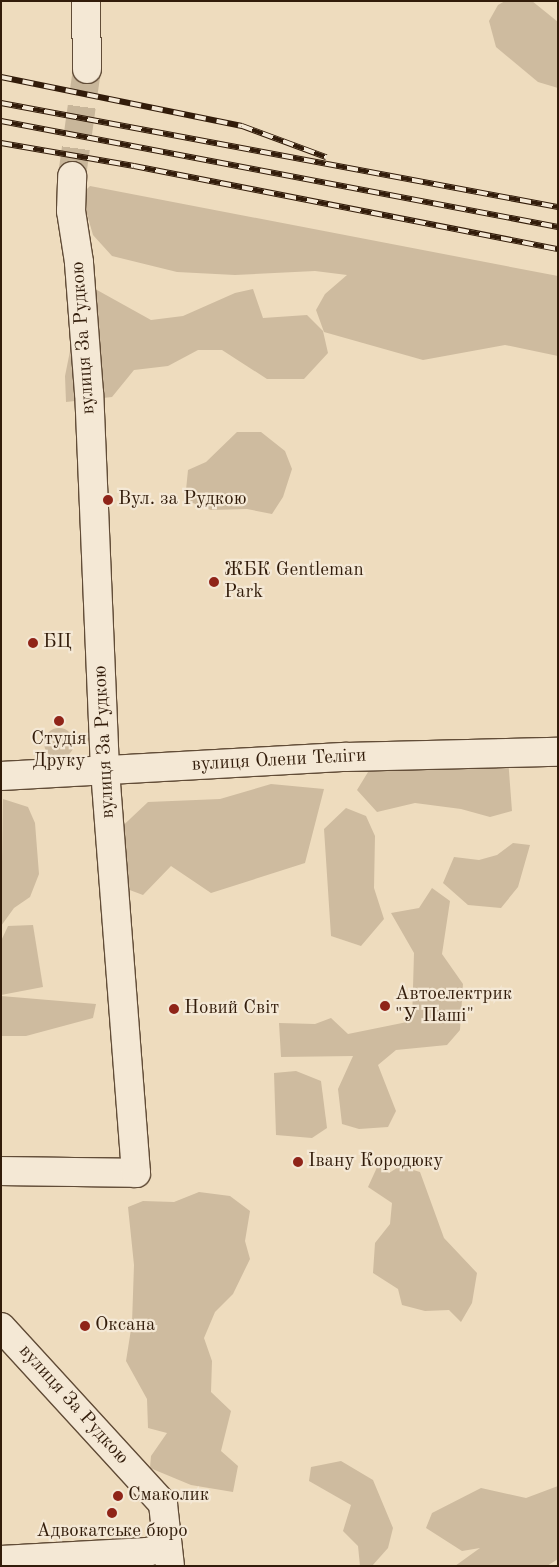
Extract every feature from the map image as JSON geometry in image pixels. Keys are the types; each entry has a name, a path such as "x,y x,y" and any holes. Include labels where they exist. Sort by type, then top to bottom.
{"street":[{"path":"86,1 88,69"},
{"name":"вулиця За Рудкою","path":"1,1171 136,1173 105,770 89,393 78,262 71,211 72,176"},
{"name":"вулиця Олени Теліги","path":"1,776 346,757 558,752"},
{"name":"вулиця За Рудкою","path":"1,1327 163,1504 169,1556"},
{"path":"1,1560 147,1552 169,1556"}],"shaded area":[{"path":"505,1 532,1 558,22 558,88 538,82 496,47 489,21 498,5"},
{"path":"90,186 558,276 558,356 505,345 423,360 324,332 316,310 325,294 347,275 315,271 235,275 177,272 112,256 93,235 86,211 86,190"},
{"path":"253,289 263,318 307,315 323,331 328,353 304,379 267,379 222,350 198,350 168,366 134,370 112,397 66,402 65,376 71,346 73,292 97,290 151,320 183,316 235,293"},
{"path":"237,432 261,432 285,451 292,469 283,497 272,514 247,509 211,510 185,500 188,470 206,462"},
{"path":"59,728 70,732 74,743 70,754 59,758 48,754 44,743 48,732"},
{"path":"508,758 512,811 490,817 461,809 415,803 377,812 357,790 376,759"},
{"path":"271,784 324,789 305,863 211,893 171,866 143,895 103,880 113,835 148,802 220,799"},
{"path":"3,799 28,807 35,823 39,874 30,897 14,908 1,926"},
{"path":"346,808 366,816 375,836 374,888 384,919 361,946 331,936 324,829"},
{"path":"513,843 530,845 518,887 501,908 468,905 443,883 454,857 479,860 497,855"},
{"path":"432,888 450,901 442,954 463,984 460,1030 447,1045 396,1050 378,1065 396,1111 388,1127 359,1129 342,1124 338,1089 353,1056 281,1057 279,1023 315,1024 331,1018 348,1034 412,1021 414,953 391,913 419,908"},
{"path":"33,925 43,987 1,995 1,941 8,926"},
{"path":"1,996 96,1004 93,1018 26,1036 1,1036"},
{"path":"296,1071 321,1081 327,1128 312,1138 276,1135 274,1073"},
{"path":"379,1163 389,1173 400,1166 420,1172 444,1238 477,1273 472,1303 461,1322 449,1310 425,1311 402,1305 398,1289 373,1273 375,1243 390,1224 392,1203 368,1187"},
{"path":"199,1192 230,1196 250,1211 245,1241 250,1259 233,1294 215,1312 204,1338 212,1361 211,1392 231,1411 221,1451 238,1466 233,1492 191,1485 150,1468 151,1456 167,1433 148,1428 147,1399 126,1361 132,1323 134,1265 128,1207 143,1201 174,1202"},
{"path":"341,1461 373,1480 393,1528 388,1548 372,1566 360,1566 358,1546 343,1531 351,1505 309,1481 311,1467"},
{"path":"558,1486 558,1559 547,1566 455,1566 480,1548 462,1551 426,1528 432,1513 481,1488 526,1498"}],"tunnel":[{"path":"72,176 87,69"}],"railway":[{"path":"1,77 242,126 326,157"},
{"path":"1,103 558,207"},
{"path":"1,121 558,227"},
{"path":"1,143 134,166 558,249"}],"place":[{"name":"Вул. за Рудкою","path":"108,500"},
{"name":"ЖБК Gentleman Park","path":"214,582"},
{"name":"БЦ","path":"33,643"},
{"name":"Студія Друку","path":"59,721"},
{"name":"Автоелектрик \"У Паші\"","path":"385,1006"},
{"name":"Новий Світ","path":"174,1009"},
{"name":"Івану Кородюку","path":"298,1162"},
{"name":"Оксана","path":"85,1326"},
{"name":"Смаколик","path":"118,1496"},
{"name":"Адвокатське бюро","path":"112,1513"}]}
